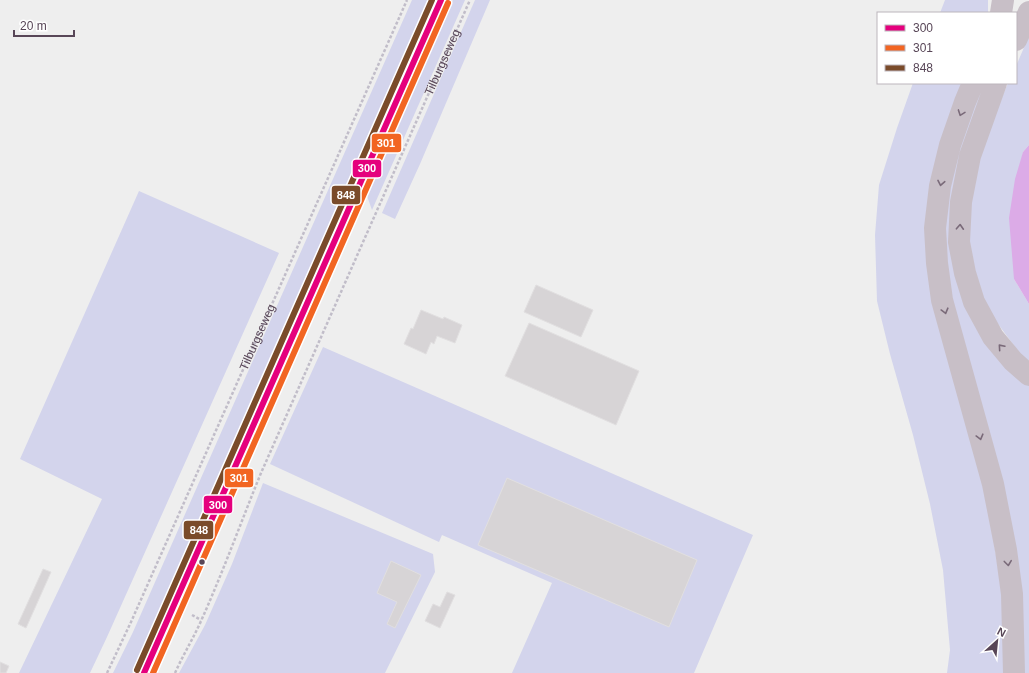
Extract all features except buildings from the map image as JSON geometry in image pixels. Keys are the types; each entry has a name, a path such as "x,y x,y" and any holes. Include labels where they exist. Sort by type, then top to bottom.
{"highway":[{"path":"1001,12 1003,0"},
{"path":"1017,38 1029,12"},
{"path":"973,84 950,145 940,186 935,228 937,263 942,300 993,484 1006,550 1012,594 1014,673"},
{"path":"996,84 970,156 961,202 959,242 965,273 974,302 993,337 1014,361 1029,375"}],"street":[{"path":"144,673 441,0"}],"path":[{"name":"Tilburgseweg","path":"106,673 137,608 407,0"},
{"name":"Tilburgseweg","path":"175,673 202,620 226,564 239,526 264,466 470,0"},
{"path":"192,615 202,620"}],"shaded area":[{"path":"412,0 429,0 132,673 113,673 133,632"},
{"path":"453,0 465,0 372,210 367,196"},
{"path":"475,0 490,0 395,219 382,213"},
{"path":"945,0 988,0 988,12 940,12"},
{"path":"1029,36 1029,145 1023,152 1014,279 1029,304 1029,361 1021,355 987,309 975,270 968,234 972,186 985,138 1008,84 1017,84 1017,64"},
{"path":"913,84 962,84 926,225 984,480 1004,605 1003,673 947,673 950,650 943,570 930,504 877,301 875,235 879,185"},
{"path":"981,84 991,84 957,274 1029,384 1029,673 1019,673 943,267 948,182"},
{"path":"1029,145 1029,304 1014,279 1009,218 1015,179 1023,152"},
{"path":"139,191 279,253 90,673 19,673 102,499 20,459"},
{"path":"323,347 753,535 694,673 512,673 552,583 442,535 439,542 270,464"},
{"path":"263,483 433,554 435,572 385,673 179,673 205,625 232,564"}],"transit line":[{"name":"848","path":"137,670 432,0"},
{"name":"300","path":"144,673 441,0"},
{"name":"301","path":"153,673 448,3"}]}
